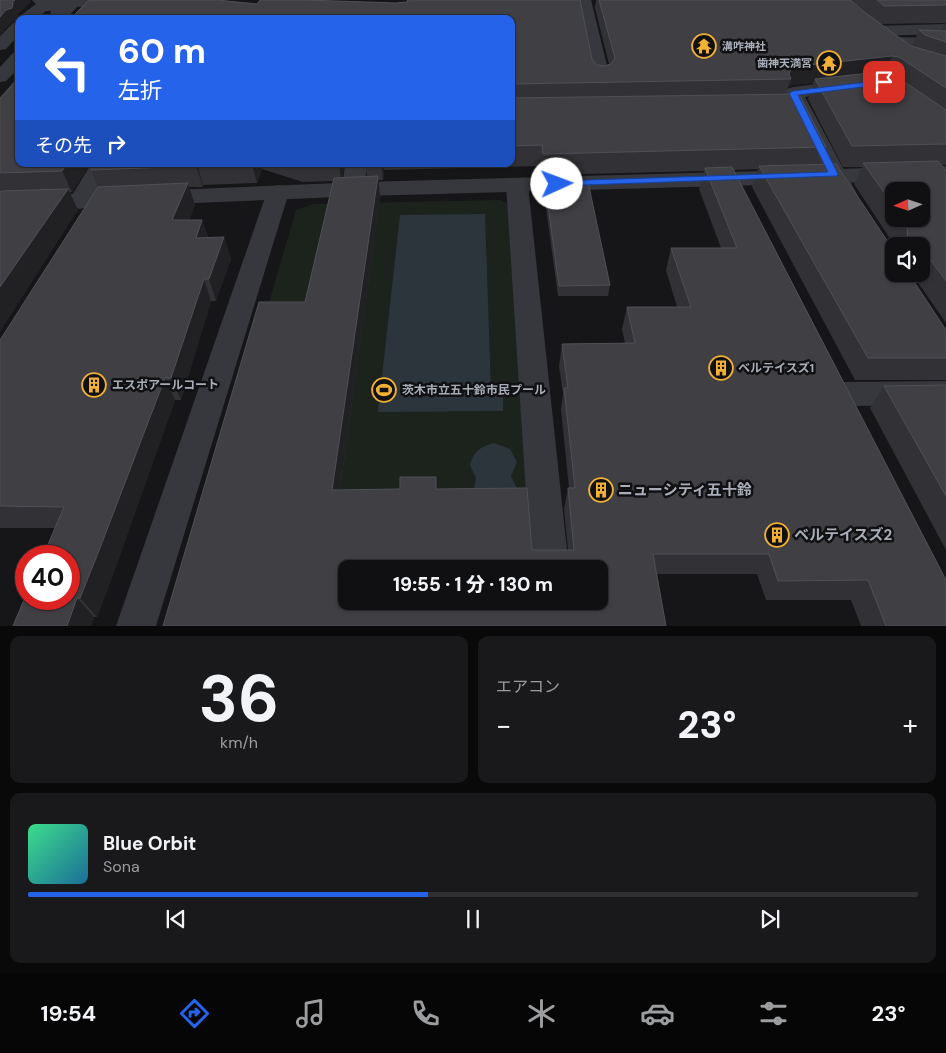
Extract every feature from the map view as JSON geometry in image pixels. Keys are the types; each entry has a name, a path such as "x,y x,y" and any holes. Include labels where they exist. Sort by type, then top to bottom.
{"street":[{"path":"40,0 93,11"},
{"path":"59,15 72,0"},
{"path":"558,0 585,3 601,78"},
{"path":"31,15 43,6 93,11 140,10"},
{"path":"858,19 910,59"},
{"path":"872,30 946,29"},
{"path":"0,45 15,30"},
{"path":"889,42 946,43"},
{"path":"0,77 15,61"},
{"path":"859,214 834,174 793,93 866,84"},
{"path":"780,106 800,106"},
{"path":"86,210 101,167"},
{"path":"352,190 356,167"},
{"path":"0,204 86,210 278,192 517,185 741,191 834,174 942,178"},
{"path":"517,185 549,560"},
{"path":"136,626 278,192"},
{"path":"845,394 946,393"},
{"path":"554,610 555,626"}],"shaded area":[{"name":"茨木市立五十鈴市民プール","path":"500,200 510,205 538,560 338,560 338,602 174,626 296,210 313,204"},
{"path":"485,214 491,392 503,393 503,411 378,412 400,215"},
{"path":"494,443 510,449 517,462 511,476 517,488 509,499 474,489 476,478 470,465 473,456 478,450"}],"building":[{"path":"0,0 15,0 12,3 12,8 6,10 0,17"},
{"path":"217,0 257,4 260,0 396,3 408,2 407,0 580,0 592,59 597,65 604,66 611,64 615,58 599,0 851,0 911,46 946,56 946,88 899,57 892,56 799,66 791,69 789,74 791,79 515,84 515,15 74,15 88,1"},
{"path":"877,0 946,0 946,5 884,6"},
{"path":"919,30 946,31 946,42 925,35"},
{"path":"888,71 946,110 946,144 852,146 815,79"},
{"path":"15,81 15,167 65,167 62,171 0,173 0,98"},
{"path":"799,94 826,147 543,154 542,145 515,146 515,98"},
{"path":"938,161 946,171 946,281 930,259 930,237 908,237 907,228 930,228 930,182 885,182 885,194 863,163"},
{"path":"836,164 885,238 885,282 914,282 946,330 946,358 868,358 759,166"},
{"path":"92,167 170,167 91,170"},
{"path":"732,167 946,580 946,626 886,626 868,580 778,581 769,554 653,554 666,626 163,626 259,302 305,302 334,178 378,176 332,490 400,489 400,477 436,477 436,489 527,488 532,550 574,550 568,488 575,488 564,388 568,388 562,344 635,343 627,307 691,307 671,248 737,248 705,168"},
{"path":"588,182 610,285 559,286 545,183"},
{"path":"188,183 172,220 202,220 196,238 224,237 209,279 204,279 171,378 165,378 80,598 80,545 48,545 64,507 0,506 0,340 98,187"},
{"path":"68,189 0,287 0,191"},
{"path":"946,385 946,496 884,386"},
{"path":"20,610 73,610 67,626 13,626"}],"place":[{"name":"溝咋神社","path":"704,46"},
{"name":"歯神天満宮","path":"829,63"},
{"name":"ベルテイスズ1","path":"721,368"},
{"name":"エスポアールコート","path":"94,385"},
{"name":"茨木市立五十鈴市民プール","path":"384,390"},
{"name":"ニューシティ五十鈴","path":"601,490"},
{"name":"ベルテイスズ2","path":"777,535"}],"route":[{"path":"557,184 834,174 793,93 884,82"}]}
